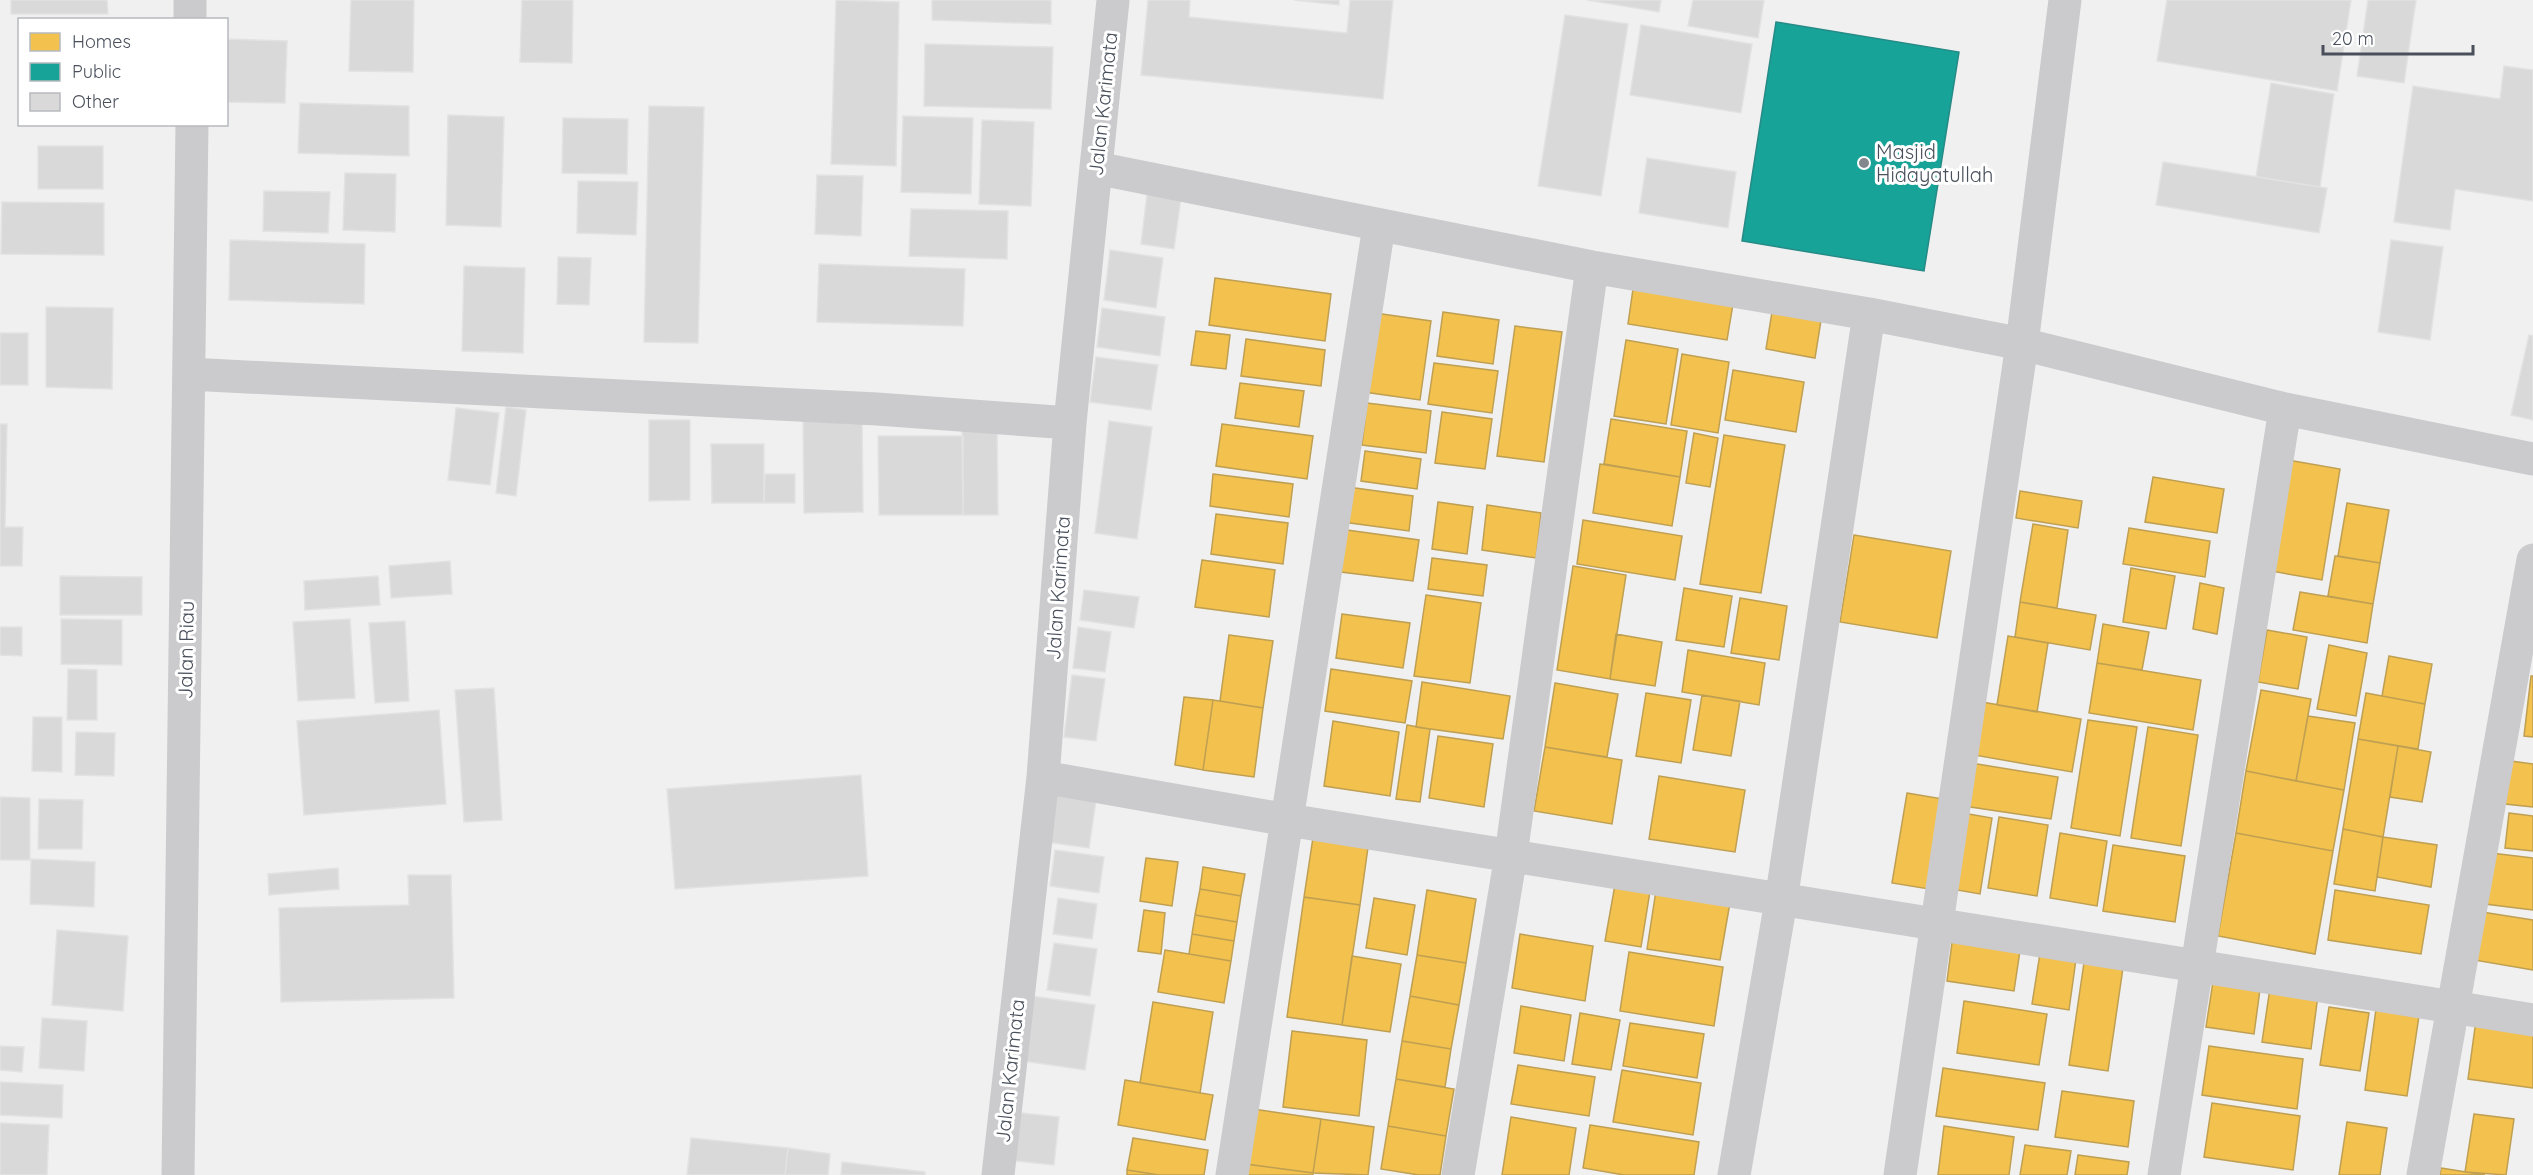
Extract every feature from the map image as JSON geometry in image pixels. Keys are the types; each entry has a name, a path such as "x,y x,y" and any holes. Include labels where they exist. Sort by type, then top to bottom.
{"street":[{"path":"190,0 190,18"},
{"name":"Jalan Karimata","path":"998,1175 1043,777 1070,423 1113,0"},
{"path":"1900,1175 2022,344 2065,0"},
{"name":"Jalan Riau","path":"178,1175 192,126"},
{"path":"1096,168 1592,267 1869,314 2022,344 2285,409 2533,459"},
{"path":"1232,1175 1379,226"},
{"path":"1458,1175 1510,855 1592,267"},
{"path":"1734,1175 1781,901 1869,314"},
{"path":"189,374 877,408 1070,423"},
{"path":"2164,1175 2285,409"},
{"path":"2423,1175 2533,560"},
{"path":"1043,777 1288,820 1781,901 2533,1020"}],"building: Homes":[{"path":"1215,278 1331,294 1325,341 1209,325"},
{"path":"1634,282 1734,298 1727,340 1628,324"},
{"path":"1773,306 1822,314 1815,358 1766,349"},
{"path":"1443,312 1499,320 1493,364 1437,356"},
{"path":"1375,313 1431,321 1420,400 1364,392"},
{"path":"1515,326 1562,332 1544,462 1497,456"},
{"path":"1196,331 1230,335 1226,369 1191,365"},
{"path":"1246,339 1325,350 1321,386 1241,376"},
{"path":"1626,340 1678,349 1666,424 1614,416"},
{"path":"1682,354 1729,362 1718,433 1671,425"},
{"path":"1434,363 1498,371 1492,413 1428,404"},
{"path":"1733,370 1804,382 1796,432 1725,420"},
{"path":"1240,383 1304,391 1299,427 1235,418"},
{"path":"1367,403 1431,411 1426,453 1362,445"},
{"path":"1442,412 1492,419 1485,469 1435,463"},
{"path":"1611,419 1687,431 1680,477 1604,464"},
{"path":"1222,424 1313,436 1307,479 1216,466"},
{"path":"1694,433 1718,438 1710,487 1686,483"},
{"path":"1724,435 1785,445 1761,593 1700,584"},
{"path":"1365,451 1421,459 1417,489 1361,481"},
{"path":"2288,460 2340,469 2322,580 2271,571"},
{"path":"1600,464 1680,477 1672,526 1593,513"},
{"path":"1213,474 1293,484 1289,517 1210,506"},
{"path":"2153,477 2224,489 2217,533 2145,522"},
{"path":"1348,487 1413,496 1409,531 1343,522"},
{"path":"2020,491 2082,501 2078,528 2016,518"},
{"path":"1438,502 1473,507 1467,554 1432,549"},
{"path":"2347,503 2389,510 2380,563 2338,556"},
{"path":"1487,505 1541,513 1536,558 1482,550"},
{"path":"1216,514 1288,523 1283,564 1211,554"},
{"path":"1583,520 1682,536 1675,580 1577,564"},
{"path":"2033,524 2068,530 2057,608 2020,602"},
{"path":"2129,528 2210,541 2205,577 2123,564"},
{"path":"1347,530 1419,540 1413,581 1341,572"},
{"path":"1854,535 1951,551 1937,638 1840,622"},
{"path":"2335,556 2380,563 2373,604 2328,596"},
{"path":"1432,558 1487,565 1483,596 1428,589"},
{"path":"1202,560 1275,570 1269,617 1195,607"},
{"path":"1573,566 1626,575 1610,679 1557,670"},
{"path":"2131,568 2175,576 2166,629 2123,622"},
{"path":"2200,583 2224,588 2217,634 2193,629"},
{"path":"1684,588 1732,596 1724,647 1676,640"},
{"path":"2300,592 2373,604 2367,643 2293,630"},
{"path":"1426,595 1481,603 1470,683 1414,676"},
{"path":"1740,598 1787,606 1779,660 1731,653"},
{"path":"2020,602 2096,615 2090,650 2015,637"},
{"path":"1342,614 1410,623 1403,668 1336,658"},
{"path":"2103,624 2149,632 2142,670 2097,663"},
{"path":"2267,630 2307,637 2298,689 2258,682"},
{"path":"1616,634 1662,642 1655,686 1610,679"},
{"path":"1229,635 1273,641 1263,708 1220,701"},
{"path":"2008,636 2048,643 2037,712 1997,705"},
{"path":"2329,645 2367,653 2356,716 2317,709"},
{"path":"1688,650 1765,663 1759,705 1682,692"},
{"path":"2389,656 2432,664 2425,704 2382,696"},
{"path":"2097,663 2201,680 2193,730 2089,713"},
{"path":"1331,669 1412,681 1405,723 1325,711"},
{"path":"2531,676 2533,676 2533,737 2524,736"},
{"path":"1422,682 1510,696 1503,739 1416,727"},
{"path":"1555,683 1618,694 1607,757 1545,747"},
{"path":"2261,690 2311,699 2296,781 2246,771"},
{"path":"1646,693 1691,700 1681,763 1636,756"},
{"path":"2366,693 2425,704 2418,749 2358,739"},
{"path":"1702,695 1740,701 1731,756 1693,750"},
{"path":"1184,697 1213,700 1203,770 1175,765"},
{"path":"1213,700 1263,708 1254,777 1203,770"},
{"path":"1982,702 2081,719 2072,772 1974,755"},
{"path":"2308,716 2355,723 2344,790 2296,781"},
{"path":"2088,720 2137,727 2120,836 2071,828"},
{"path":"1333,721 1399,732 1390,796 1324,786"},
{"path":"1407,725 1430,729 1420,802 1396,799"},
{"path":"2148,727 2198,735 2181,846 2131,838"},
{"path":"1438,736 1493,744 1484,807 1429,798"},
{"path":"2358,739 2398,746 2383,837 2343,829"},
{"path":"2398,746 2431,752 2422,802 2390,797"},
{"path":"1545,747 1622,760 1612,824 1534,811"},
{"path":"2511,761 2533,764 2533,807 2505,804"},
{"path":"1971,763 2058,777 2051,819 1964,806"},
{"path":"2246,771 2344,790 2333,851 2236,833"},
{"path":"1659,776 1745,790 1735,852 1649,839"},
{"path":"1907,793 1949,800 1935,890 1892,883"},
{"path":"1963,813 1992,818 1980,894 1951,889"},
{"path":"2509,813 2533,816 2533,851 2505,848"},
{"path":"1999,817 2048,825 2037,896 1988,888"},
{"path":"2343,829 2383,837 2375,891 2334,884"},
{"path":"1314,831 1369,840 1360,905 1304,897"},
{"path":"2060,833 2107,841 2097,906 2050,898"},
{"path":"2236,833 2333,851 2315,954 2218,936"},
{"path":"2383,837 2437,845 2431,887 2377,877"},
{"path":"2113,845 2185,856 2175,922 2103,911"},
{"path":"2491,853 2533,858 2533,910 2485,904"},
{"path":"1146,858 1178,862 1172,906 1140,901"},
{"path":"1203,867 1245,874 1241,896 1200,889"},
{"path":"1616,879 1651,885 1641,947 1605,941"},
{"path":"1657,884 1731,897 1720,960 1647,949"},
{"path":"1200,889 1241,896 1237,922 1195,915"},
{"path":"1427,890 1476,899 1466,963 1417,955"},
{"path":"2335,890 2429,905 2421,954 2328,940"},
{"path":"1304,897 1360,905 1342,1025 1287,1017"},
{"path":"1374,898 1415,905 1407,955 1366,948"},
{"path":"1144,910 1165,913 1161,954 1138,951"},
{"path":"2482,912 2533,920 2533,970 2474,960"},
{"path":"1195,915 1237,922 1234,941 1192,934"},
{"path":"1192,934 1234,941 1231,961 1189,954"},
{"path":"1520,934 1593,946 1585,1001 1512,988"},
{"path":"1953,935 2021,944 2014,991 1947,981"},
{"path":"2041,947 2077,952 2069,1010 2032,1004"},
{"path":"1165,950 1231,961 1224,1003 1158,992"},
{"path":"1629,952 1723,967 1714,1026 1620,1011"},
{"path":"1417,955 1466,963 1459,1005 1410,996"},
{"path":"1352,956 1401,964 1390,1032 1342,1025"},
{"path":"2085,956 2124,961 2108,1071 2069,1065"},
{"path":"2214,975 2261,982 2254,1034 2206,1027"},
{"path":"2270,988 2318,995 2311,1049 2262,1042"},
{"path":"1410,996 1459,1005 1451,1049 1402,1041"},
{"path":"1964,1001 2047,1014 2039,1065 1957,1053"},
{"path":"1153,1002 1213,1012 1200,1093 1140,1083"},
{"path":"1521,1006 1571,1015 1564,1061 1514,1053"},
{"path":"2329,1007 2369,1013 2360,1071 2320,1065"},
{"path":"2376,1009 2419,1016 2407,1096 2365,1090"},
{"path":"1580,1013 1620,1020 1611,1070 1572,1064"},
{"path":"2476,1020 2533,1028 2533,1088 2468,1079"},
{"path":"1630,1023 1704,1034 1697,1078 1623,1066"},
{"path":"1292,1031 1367,1040 1359,1116 1283,1107"},
{"path":"1402,1041 1451,1049 1445,1087 1396,1079"},
{"path":"2209,1046 2303,1059 2297,1109 2202,1095"},
{"path":"1518,1065 1595,1077 1589,1116 1511,1104"},
{"path":"1943,1068 2045,1083 2038,1130 1936,1116"},
{"path":"1622,1070 1701,1083 1693,1135 1613,1122"},
{"path":"1396,1079 1454,1089 1446,1136 1388,1126"},
{"path":"1125,1080 1213,1095 1205,1140 1118,1125"},
{"path":"2062,1091 2134,1101 2128,1147 2055,1137"},
{"path":"2212,1103 2300,1116 2293,1170 2204,1157"},
{"path":"1253,1109 1321,1119 1313,1173 1246,1164"},
{"path":"2474,1114 2514,1119 2506,1175 2465,1172"},
{"path":"1511,1117 1576,1128 1569,1175 1502,1175"},
{"path":"1321,1119 1374,1127 1368,1175 1313,1173"},
{"path":"2347,1122 2387,1128 2380,1175 2339,1175"},
{"path":"1590,1125 1699,1142 1694,1175 1624,1175 1583,1168"},
{"path":"1388,1126 1446,1136 1440,1175 1419,1175 1381,1169"},
{"path":"1944,1126 2014,1137 2009,1175 1938,1175"},
{"path":"1133,1138 1208,1150 1204,1175 1159,1175 1127,1170"},
{"path":"2025,1145 2071,1151 2067,1175 2020,1175"},
{"path":"2078,1155 2129,1162 2127,1175 2075,1175"},
{"path":"1246,1164 1313,1173 1313,1175 1245,1175"},
{"path":"2441,1168 2485,1175 2440,1175"},
{"path":"1127,1170 1159,1175 1127,1175"}],"building: Public":[{"path":"1776,22 1959,52 1924,271 1742,241"}],"building: Other":[{"path":"11,0 107,0 108,14 11,14"},
{"path":"351,0 414,0 413,72 349,71"},
{"path":"522,0 573,0 572,63 520,62"},
{"path":"836,0 899,2 896,166 831,164"},
{"path":"932,0 1051,0 1051,24 932,20"},
{"path":"1148,0 1190,0 1189,17 1347,33 1350,0 1393,0 1383,99 1141,75"},
{"path":"1294,0 1339,0 1339,5"},
{"path":"1587,0 1661,0 1659,12"},
{"path":"1693,0 1764,0 1758,38 1688,26"},
{"path":"2167,0 2351,0 2337,91 2157,61"},
{"path":"2368,0 2416,0 2404,83 2357,76"},
{"path":"1565,15 1628,24 1601,196 1538,186"},
{"path":"1641,25 1752,44 1741,113 1630,95"},
{"path":"228,39 287,41 285,103 228,102"},
{"path":"925,44 1053,47 1051,109 924,106"},
{"path":"2504,66 2533,70 2533,201 2455,189 2450,230 2394,222 2413,86 2500,99"},
{"path":"2271,83 2334,94 2320,187 2256,177"},
{"path":"300,103 409,106 409,156 298,153"},
{"path":"649,106 704,107 698,343 644,342"},
{"path":"448,115 504,117 501,227 446,225"},
{"path":"903,116 973,118 971,194 901,192"},
{"path":"563,118 628,119 627,174 562,173"},
{"path":"982,120 1034,122 1031,206 979,204"},
{"path":"38,146 103,146 103,189 38,189"},
{"path":"1647,158 1736,172 1728,228 1639,213"},
{"path":"2163,162 2327,188 2319,233 2156,205"},
{"path":"345,173 396,174 395,232 343,230"},
{"path":"817,175 863,176 861,236 815,234"},
{"path":"578,181 638,182 636,235 577,233"},
{"path":"264,191 330,192 328,233 263,231"},
{"path":"1147,194 1181,198 1174,249 1141,244"},
{"path":"2,202 104,203 104,255 1,254"},
{"path":"911,209 1008,211 1007,259 909,256"},
{"path":"230,240 365,244 364,304 229,300"},
{"path":"2391,240 2443,247 2430,340 2378,332"},
{"path":"1110,250 1163,258 1156,308 1104,300"},
{"path":"558,257 591,258 589,305 557,304"},
{"path":"819,264 965,269 963,326 817,322"},
{"path":"464,266 525,268 523,353 462,351"},
{"path":"46,307 113,308 112,389 46,387"},
{"path":"1102,308 1165,317 1160,356 1097,347"},
{"path":"0,333 28,333 28,385 0,385"},
{"path":"2529,335 2533,336 2533,420 2511,415"},
{"path":"1096,357 1158,365 1151,410 1090,402"},
{"path":"506,407 526,410 516,496 496,493"},
{"path":"456,408 499,413 490,485 448,480"},
{"path":"803,417 862,417 863,512 804,513"},
{"path":"649,420 690,420 690,500 649,501"},
{"path":"1109,421 1152,427 1137,539 1095,533"},
{"path":"0,424 7,424 5,527 23,527 22,566 0,566"},
{"path":"962,427 997,427 998,515 963,515"},
{"path":"878,436 963,436 963,515 879,515"},
{"path":"711,444 764,444 764,503 712,503"},
{"path":"765,474 795,474 795,503 764,503"},
{"path":"450,561 452,594 391,598 389,566"},
{"path":"60,576 142,577 142,615 60,615"},
{"path":"378,576 380,605 305,610 304,581"},
{"path":"1084,590 1139,597 1134,628 1080,620"},
{"path":"61,619 122,620 122,665 61,664"},
{"path":"350,619 355,698 298,701 293,622"},
{"path":"405,621 409,701 375,703 369,623"},
{"path":"0,627 22,627 22,656 0,655"},
{"path":"1078,627 1111,632 1105,672 1073,668"},
{"path":"68,669 97,670 97,720 67,720"},
{"path":"1072,675 1105,679 1096,741 1064,737"},
{"path":"494,688 502,820 464,822 455,690"},
{"path":"439,710 446,804 304,815 297,721"},
{"path":"33,717 62,717 62,772 32,771"},
{"path":"76,732 115,733 114,776 75,775"},
{"path":"861,775 868,876 675,889 667,789"},
{"path":"1054,788 1097,794 1089,848 1047,842"},
{"path":"0,797 30,798 30,860 0,860"},
{"path":"39,799 83,800 82,849 38,849"},
{"path":"1055,850 1104,857 1099,893 1050,886"},
{"path":"31,859 95,862 94,907 30,904"},
{"path":"338,868 339,889 269,895 268,874"},
{"path":"408,875 451,875 454,998 281,1002 279,908 409,905"},
{"path":"1058,898 1097,904 1092,939 1053,934"},
{"path":"57,930 128,936 123,1011 52,1005"},
{"path":"1054,943 1097,949 1090,996 1047,990"},
{"path":"1024,995 1095,1005 1085,1070 1016,1060"},
{"path":"42,1018 87,1021 84,1071 39,1068"},
{"path":"0,1046 24,1047 22,1072 0,1070"},
{"path":"0,1082 63,1085 62,1118 0,1115"},
{"path":"1012,1112 1059,1117 1054,1165 1007,1160"},
{"path":"0,1123 49,1125 47,1175 0,1175"},
{"path":"691,1138 788,1148 785,1175 687,1175"},
{"path":"788,1148 830,1154 828,1175 785,1175"},
{"path":"842,1162 925,1172 925,1175 841,1175"}],"place":[{"name":"Masjid Hidayatullah","path":"1864,163"}]}
